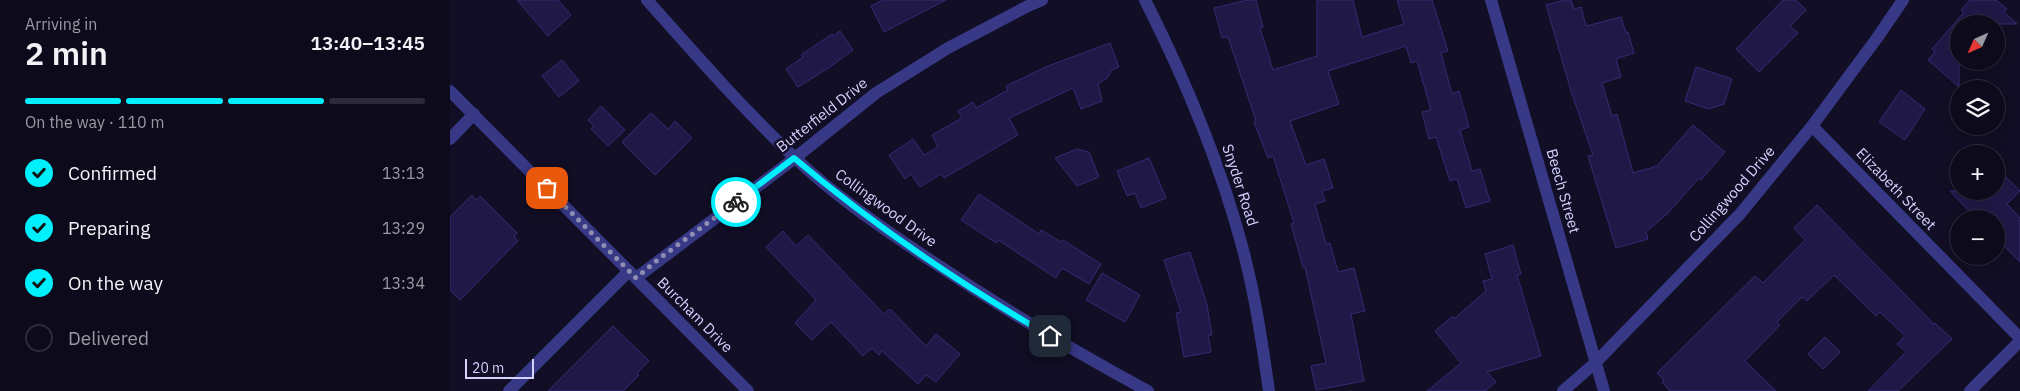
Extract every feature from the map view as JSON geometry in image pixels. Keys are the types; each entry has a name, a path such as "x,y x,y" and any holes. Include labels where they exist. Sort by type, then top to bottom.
{"street":[{"name":"Collingwood Drive","path":"647,0 723,86 794,158 841,198 973,289 1148,391"},
{"name":"Butterfield Drive","path":"509,391 633,275 794,158 876,93 948,48 1042,0"},
{"name":"Snyder Road","path":"1145,0 1186,87 1225,187 1250,280 1269,391"},
{"name":"Beech Street","path":"1491,0 1604,391"},
{"name":"Collingwood Drive","path":"1563,391 1596,363 1740,214 1812,126 1903,0"},
{"name":"Burcham Drive","path":"450,91 748,391"},
{"path":"450,139 474,114"},
{"name":"Elizabeth Street","path":"1812,126 2020,339"},
{"path":"1970,391 2020,339"}],"building":[{"path":"517,0 558,0 571,15 548,36"},
{"path":"883,0 946,0 884,32 871,6"},
{"path":"1247,0 1256,0 1263,27 1260,28 1273,70 1317,56 1317,0 1353,0 1362,37 1404,24 1397,0 1432,0 1448,51 1441,53 1452,94 1459,91 1469,127 1460,130 1472,171 1480,169 1490,201 1466,208 1457,179 1450,181 1436,137 1429,139 1422,112 1431,110 1417,61 1411,63 1406,46 1328,71 1339,104 1290,121 1306,165 1324,159 1333,188 1322,191 1325,201 1315,204 1326,244 1330,243 1338,272 1354,268 1365,311 1351,314 1364,381 1316,390 1311,366 1326,363 1305,267 1303,267 1291,224 1294,223 1273,156 1268,158 1254,122 1256,121 1228,37 1222,38 1214,8"},
{"path":"1571,0 1574,9 1581,7 1586,26 1621,17 1626,33 1628,32 1634,53 1616,59 1621,77 1602,83 1612,116 1617,114 1633,173 1657,166 1693,125 1725,152 1701,180 1699,178 1668,213 1646,232 1648,239 1616,248 1588,156 1593,155 1571,91 1546,5"},
{"path":"1783,0 1796,0 1806,10 1790,26 1798,33 1759,72 1736,49"},
{"path":"1970,0 1996,0 2007,9 2004,12 2017,24 2005,24 2005,15 1961,15 1964,12 1961,10"},
{"path":"1950,28 1950,70 1959,70 1959,80 1951,80 1928,60 1935,52 1932,49"},
{"path":"840,31 853,50 798,87 786,69 803,57 801,55 832,34 833,36"},
{"path":"1110,43 1119,67 1112,70 1107,78 1098,84 1102,101 1081,109 1073,88 1009,118 1018,135 944,178 941,174 920,187 911,174 905,179 889,155 913,139 924,155 938,147 932,135 962,118 958,111 973,102 976,108 1008,90 1006,86 1048,66"},
{"path":"562,60 579,81 559,97 542,76"},
{"path":"1696,67 1732,79 1724,104 1709,109 1685,101"},
{"path":"1901,90 1925,109 1905,140 1879,122"},
{"path":"601,106 625,130 608,146 591,129 594,126 588,120"},
{"path":"651,113 668,129 675,121 692,138 655,175 622,142"},
{"path":"1077,149 1089,152 1099,177 1077,186 1055,158"},
{"path":"1149,158 1166,198 1141,208 1135,193 1127,196 1117,171"},
{"path":"2005,176 2020,191 2007,204 2020,218 2020,262 2005,247 2005,210 1968,210 1958,200 2005,200"},
{"path":"979,194 1039,234 1041,230 1061,242 1063,240 1101,264 1089,284 1062,268 1056,278 998,240 996,243 961,220"},
{"path":"472,195 476,200 480,196 517,233 514,237 518,241 460,300 450,290 450,217"},
{"path":"1817,205 1934,324 1952,339 1898,391 1868,391 1906,352 1897,344 1905,336 1880,312 1876,316 1834,275 1807,301 1802,297 1777,322 1780,325 1745,361 1776,391 1670,391 1662,382 1664,380 1657,373 1755,276 1763,283 1805,240 1794,228"},
{"path":"783,231 796,246 808,235 884,314 890,309 926,346 936,334 960,354 936,382 926,375 918,384 882,351 879,355 872,348 863,356 831,322 812,340 795,323 816,300 766,247"},
{"path":"1513,245 1521,274 1517,275 1541,356 1487,372 1496,382 1485,391 1427,391 1461,363 1435,331 1453,316 1454,319 1486,291 1483,281 1492,279 1485,254"},
{"path":"1190,252 1207,305 1212,335 1208,335 1211,352 1184,357 1176,313 1181,312 1164,260"},
{"path":"1102,273 1140,295 1125,322 1086,300"},
{"path":"613,326 649,361 637,373 639,375 623,391 548,391"},
{"path":"1825,337 1840,352 1823,369 1808,354"}],"way so far":[{"path":"547,188 636,278 736,202"}],"route":[{"path":"736,202 794,158 841,198 907,244 973,289 1050,336"}]}
